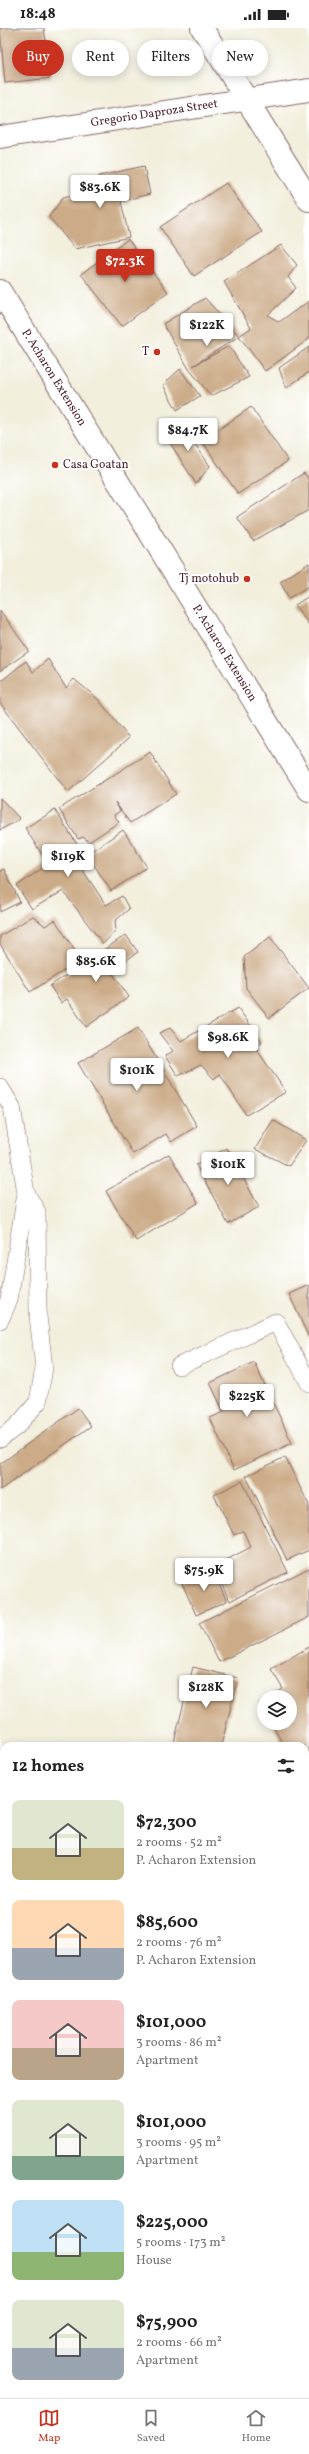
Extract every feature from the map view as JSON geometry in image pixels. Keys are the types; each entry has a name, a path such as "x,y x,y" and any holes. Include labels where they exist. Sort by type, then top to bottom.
{"main road":[{"path":"202,28 244,99 309,200"},
{"name":"Gregorio Daproza Street","path":"0,137 309,90"},
{"name":"P. Acharon Extension","path":"0,292 309,790"}],"lane":[{"path":"0,1087 12,1106 26,1193 9,1300 0,1320"},
{"path":"0,1439 17,1426 38,1402 44,1368 38,1316 37,1212 26,1193"},
{"path":"179,1366 276,1322 309,1383"}],"building":[{"path":"0,28 44,28 46,40 12,40 12,76 51,76 51,78 5,83"},
{"path":"144,166 150,194 121,201 129,237 75,249 49,217 63,197 102,189 99,176"},
{"path":"226,183 262,232 194,276 160,227"},
{"path":"128,239 168,292 122,326 81,274"},
{"path":"281,245 297,265 288,277 296,288 268,315 279,322 309,301 309,339 265,371 239,336 251,328 224,282"},
{"path":"205,298 239,336 193,366 229,346 249,377 211,396 189,369 163,324"},
{"path":"309,347 309,372 286,388 279,368"},
{"path":"180,369 200,396 177,410 163,385"},
{"path":"251,407 288,461 238,494 202,441"},
{"path":"180,422 210,466 196,484 165,435"},
{"path":"304,473 309,480 309,510 253,541 237,517"},
{"path":"309,563 309,586 289,598 280,582"},
{"path":"309,596 309,625 295,605"},
{"path":"0,610 29,651 0,671"},
{"path":"48,659 66,688 74,679 98,699 129,738 68,792 0,703 0,682 26,661 33,672"},
{"path":"150,752 176,794 130,823 115,802 120,811 114,815 119,822 89,842 83,837 78,839 59,809"},
{"path":"0,798 20,819 0,830"},
{"path":"55,810 84,855 76,860 106,905 122,896 129,909 115,921 116,930 103,944 63,891 32,909 17,886 48,864 25,828"},
{"path":"123,830 147,867 111,891 87,854"},
{"path":"4,869 20,902 0,912 0,871"},
{"path":"33,916 45,926 55,920 81,960 30,992 0,944 0,936"},
{"path":"126,935 138,952 111,971 129,997 86,1027 67,999 61,1003 50,986"},
{"path":"270,937 309,988 269,1018 246,988 244,957"},
{"path":"238,1008 262,1042 255,1047 286,1092 246,1115 220,1074 214,1079 201,1065 178,1076 165,1056 173,1051 159,1033 170,1028 181,1041"},
{"path":"138,1028 197,1126 171,1142 166,1134 133,1154 78,1063"},
{"path":"273,1120 306,1140 289,1166 255,1149"},
{"path":"227,1148 259,1207 228,1224 196,1165"},
{"path":"169,1154 198,1203 136,1241 106,1191"},
{"path":"309,1285 309,1338 289,1294"},
{"path":"254,1362 292,1443 234,1470 210,1418 224,1412 210,1383"},
{"path":"78,1408 91,1426 0,1490 0,1464"},
{"path":"285,1457 309,1505 309,1550 287,1560 246,1476"},
{"path":"242,1481 288,1572 230,1601 213,1567 251,1547 243,1531 234,1535 214,1495"},
{"path":"309,1568 309,1617 219,1662 199,1623"},
{"path":"212,1569 227,1601 196,1615 182,1583"},
{"path":"309,1647 309,1742 282,1742 275,1730 297,1730 297,1690 281,1690 283,1689 271,1669"},
{"path":"193,1667 238,1678 222,1742 174,1742"}],"place":[{"name":"T","path":"157,352"},
{"name":"Casa Goatan","path":"55,465"},
{"name":"Tj motohub","path":"247,579"}]}
